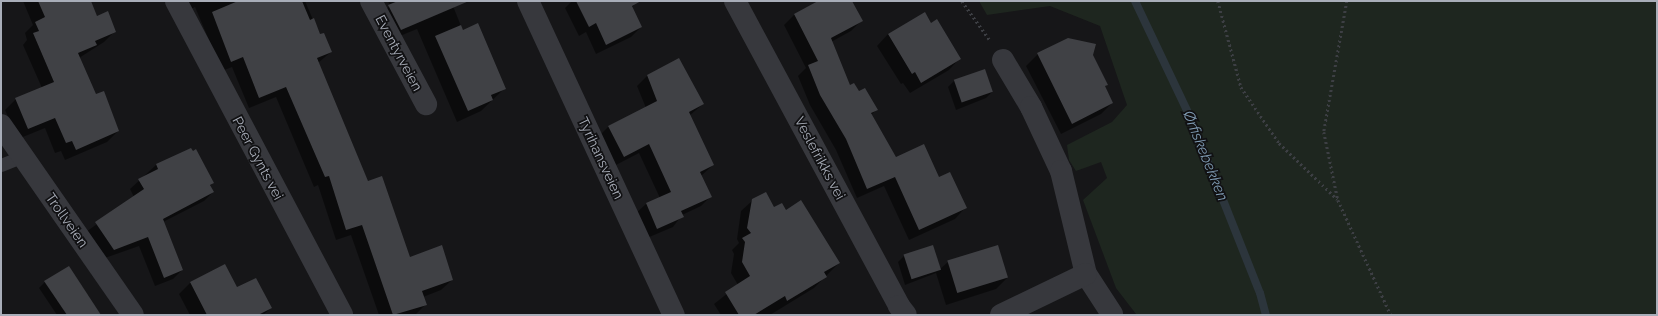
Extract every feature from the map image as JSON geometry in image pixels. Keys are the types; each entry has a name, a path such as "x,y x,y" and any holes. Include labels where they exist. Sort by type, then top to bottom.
{"street":[{"name":"Peer Gynts vei","path":"176,1 342,315"},
{"name":"Eventyrveien","path":"371,1 426,104"},
{"name":"Tyrihansveien","path":"528,1 674,315"},
{"name":"Veslefrikks vei","path":"735,1 899,306 906,315"},
{"path":"1003,60 1030,108 1061,171 1086,274 1112,314"},
{"name":"Trollveien","path":"1,125 133,315"},
{"path":"1001,315 1086,274"}],"lane":[{"path":"1,165 22,156"}],"path":[{"path":"962,1 1003,60"},
{"path":"1218,1 1241,87 1279,143 1338,200"},
{"path":"1347,1 1324,132 1338,200 1391,315"}],"shaded area":[{"path":"979,1 1657,1 1657,315 1136,314 1116,288 1083,200 1107,178 1101,162 1076,171 1069,160 1067,145 1112,122 1127,105 1100,26 1050,6 987,15"}],"building":[{"path":"38,1 91,1 97,16 108,11 116,32 95,41 97,45 78,53 96,94 104,91 119,131 76,150 72,141 66,143 55,118 28,129 15,98 54,82 33,33 39,31 35,22 45,17"},
{"path":"238,1 302,1 310,20 314,18 320,34 324,33 332,52 317,58 368,181 382,176 410,257 442,245 453,280 422,291 427,305 393,315 362,225 346,230 329,176 325,177 286,87 259,98 243,57 231,62 212,12"},
{"path":"398,1 469,1 401,30 388,5"},
{"path":"576,1 641,1 632,6 642,27 606,45 596,23 589,27"},
{"path":"818,1 852,1 863,21 831,38 850,85 854,83 859,91 865,88 878,110 871,113 896,157 924,144 939,177 950,172 967,208 919,230 895,177 867,189 846,139 820,95 808,65 818,61 794,14"},
{"path":"925,12 931,23 937,19 961,59 921,83 915,72 912,74 888,34"},
{"path":"478,23 506,89 491,95 493,100 468,111 435,36 461,25 463,30"},
{"path":"1068,38 1096,44 1093,55 1108,85 1105,86 1113,103 1072,124 1037,53"},
{"path":"679,58 704,104 689,112 714,165 700,172 712,197 681,211 684,217 657,229 646,203 671,192 649,144 624,157 608,126 657,101 647,75"},
{"path":"985,69 993,92 962,102 954,80"},
{"path":"191,148 193,151 196,149 214,183 210,185 214,192 163,219 183,270 164,278 148,237 114,250 95,222 144,189 138,179 158,169 156,164"},
{"path":"766,192 774,207 782,203 786,210 801,200 840,263 824,272 827,277 787,301 785,296 754,315 739,315 725,292 750,276 742,262 745,242 742,238 751,233 747,228 752,199"},
{"path":"933,245 941,270 912,279 904,255"},
{"path":"998,245 1008,278 957,293 947,260"},
{"path":"225,264 237,287 256,278 272,308 258,315 207,315 190,282"},
{"path":"69,266 101,315 67,315 44,281"}],"waterway":[{"name":"Ørfiskebekken","path":"1135,1 1191,119 1260,293 1266,315"}]}
